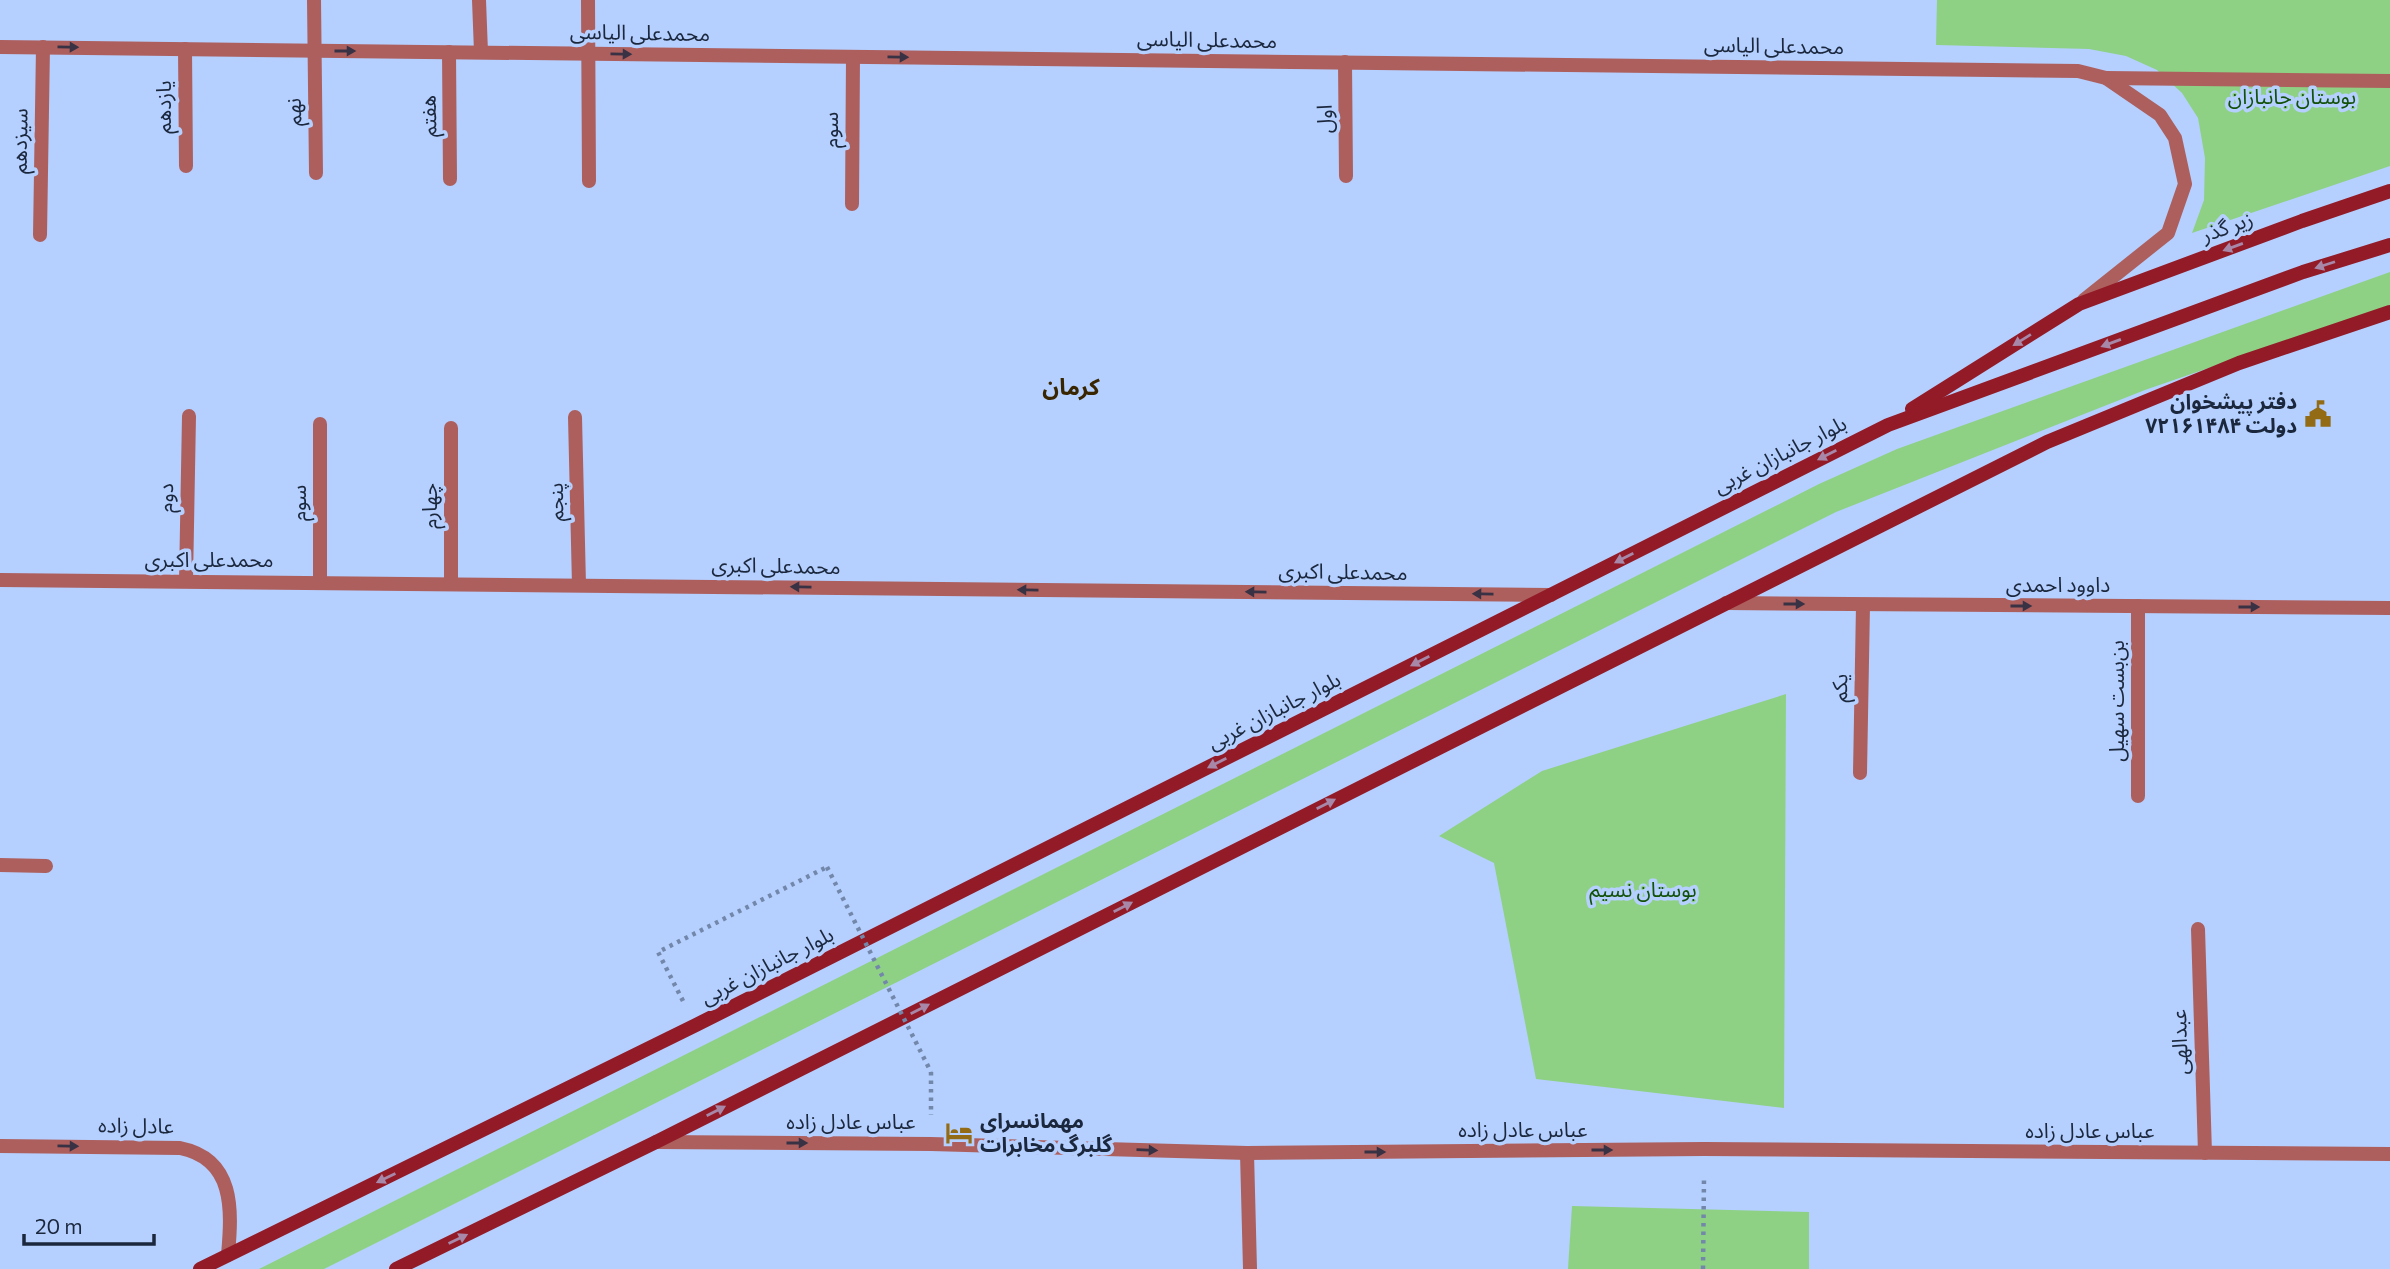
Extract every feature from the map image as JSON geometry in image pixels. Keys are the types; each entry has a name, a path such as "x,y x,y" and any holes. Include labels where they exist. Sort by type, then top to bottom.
{"main road":[{"name":"زیر گذر","path":"1888,425 2079,304 2390,191"},
{"name":"بلوار جانبازان غربی","path":"200,1269 696,1025 1888,425 2303,272 2390,245"},
{"path":"397,1269 656,1142 2048,442 2239,363 2390,312"}],"street":[{"name":"نهم","path":"314,0 316,173"},
{"path":"479,0 481,52"},
{"path":"588,0 589,181"},
{"name":"محمدعلی الیاسی","path":"0,47 2078,71 2106,78 2160,115 2175,138 2185,184 2168,233 2079,304"},
{"name":"سیزدهم","path":"40,235 43,47"},
{"name":"یازدهم","path":"185,49 186,166"},
{"name":"هفتم","path":"449,51 450,179"},
{"name":"سوم","path":"852,204 853,57"},
{"name":"اول","path":"1345,62 1346,176"},
{"path":"2106,78 2390,81"},
{"name":"دوم","path":"186,582 189,416"},
{"name":"پنجم","path":"575,417 579,585"},
{"name":"سوم","path":"320,424 320,582"},
{"name":"چهارم","path":"450,584 451,428"},
{"name":"محمدعلی اکبری","path":"0,580 1551,595"},
{"name":"داوود احمدی","path":"1726,603 2390,608"},
{"name":"یکم","path":"1860,773 1863,604"},
{"name":"بن‌بست سهیل","path":"2138,606 2138,796"},
{"path":"0,864 46,866"},
{"name":"عبدالهی","path":"2198,929 2205,1153"},
{"name":"عباس عادل زاده","path":"656,1142 931,1144 1247,1153 1704,1149 2390,1154"},
{"name":"عادل زاده","path":"0,1146 180,1148 197,1151 211,1161 224,1179 231,1222 228,1255"},
{"path":"1247,1153 1250,1269"}],"path":[{"path":"696,1025 658,952 827,867 931,1072 931,1106"},
{"path":"1703,1269 1704,1149"}],"green space":[{"name":"بوستان جانبازان","path":"1937,0 2390,0 2390,166 2192,233 2204,200 2205,158 2198,118 2182,93 2157,70 2126,56 2089,49 1936,45"},
{"path":"2390,272 2390,305 2145,390 1836,512 324,1269 259,1269 1819,484 1897,449"},
{"name":"بوستان نسیم","path":"1786,694 1784,1108 1536,1079 1494,863 1439,836 1542,771"},
{"path":"1572,1206 1809,1212 1809,1269 1568,1269"}],"place":[{"name":"دفتر پیشخوان دولت ۷۲۱۶۱۴۸۴","path":"2318,414"},
{"name":"مهمانسرای گلبرگ مخابرات","path":"959,1133"}],"district":[{"name":"کرمان","path":"1071,387"}]}
